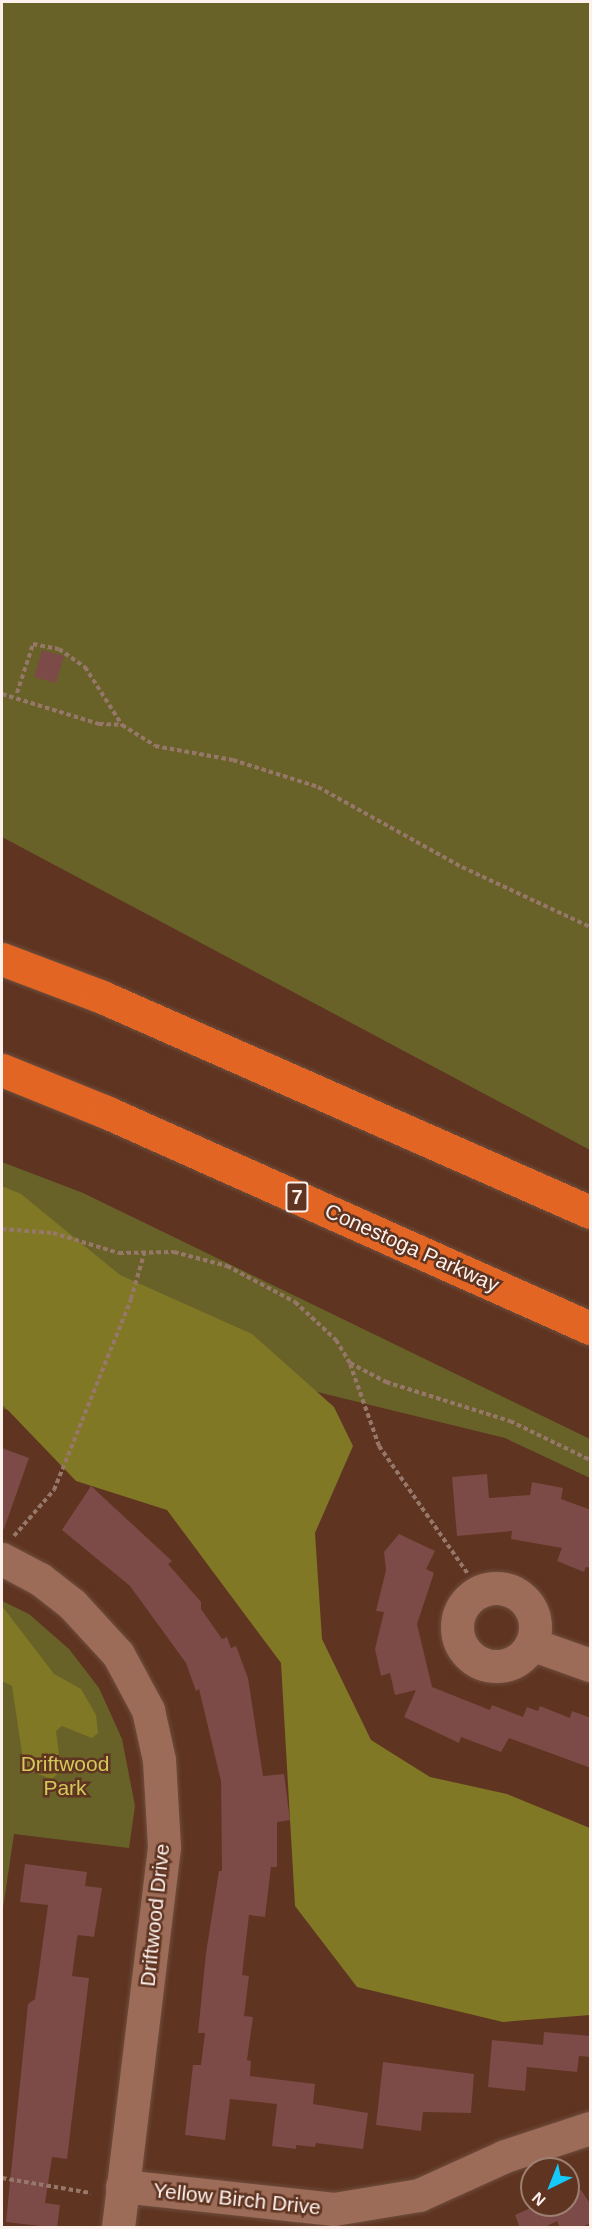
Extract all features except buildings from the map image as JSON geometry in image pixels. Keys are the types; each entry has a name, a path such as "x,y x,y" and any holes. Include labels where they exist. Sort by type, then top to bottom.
{"highway":[{"path":"2,959 100,996 591,1212"},
{"name":"Conestoga Parkway","path":"2,1070 106,1112 591,1328"}],"street":[{"name":"Driftwood Drive","path":"7,1548 40,1579 72,1604 118,1654 148,1710 159,1760 164,1846 107,2190 118,2228"},
{"path":"531,1644 591,1665"},
{"name":"Yellow Birch Drive","path":"107,2190 334,2210 419,2195 505,2156 591,2128"}],"path":[{"path":"16,693 33,644 59,649 86,667 122,726"},
{"path":"2,694 99,724 122,726 155,746 233,760 318,787 462,867 591,927"},
{"path":"2,1229 53,1233 119,1252 144,1254 174,1252 227,1266 295,1302 336,1340 350,1363 379,1446 468,1574"},
{"path":"7,1548 54,1490 131,1299 144,1254"},
{"path":"350,1363 386,1382 510,1421 591,1460"},
{"path":"2,2178 107,2190"}],"green space":[{"path":"2,2 590,2 590,1150 2,837"},
{"path":"2,1162 83,1193 590,1439 590,1478 505,1438 301,1388 263,1509 2,1408"},
{"name":"Driftwood Park","path":"2,1601 29,1614 69,1649 99,1688 122,1739 135,1806 129,1848 14,1834 2,1915"}],"shaded area":[{"path":"2,1186 21,1194 120,1275 252,1334 334,1407 353,1446 315,1533 322,1639 371,1740 430,1777 507,1794 590,1828 590,2015 503,2022 357,1987 295,1906 281,1663 167,1510 76,1481 2,1404"},
{"path":"2,1606 54,1674 81,1689 96,1715 98,1733 92,1738 62,1726 56,1731 61,1770 52,1779 29,1771 22,1753 12,1686 2,1681"}]}
